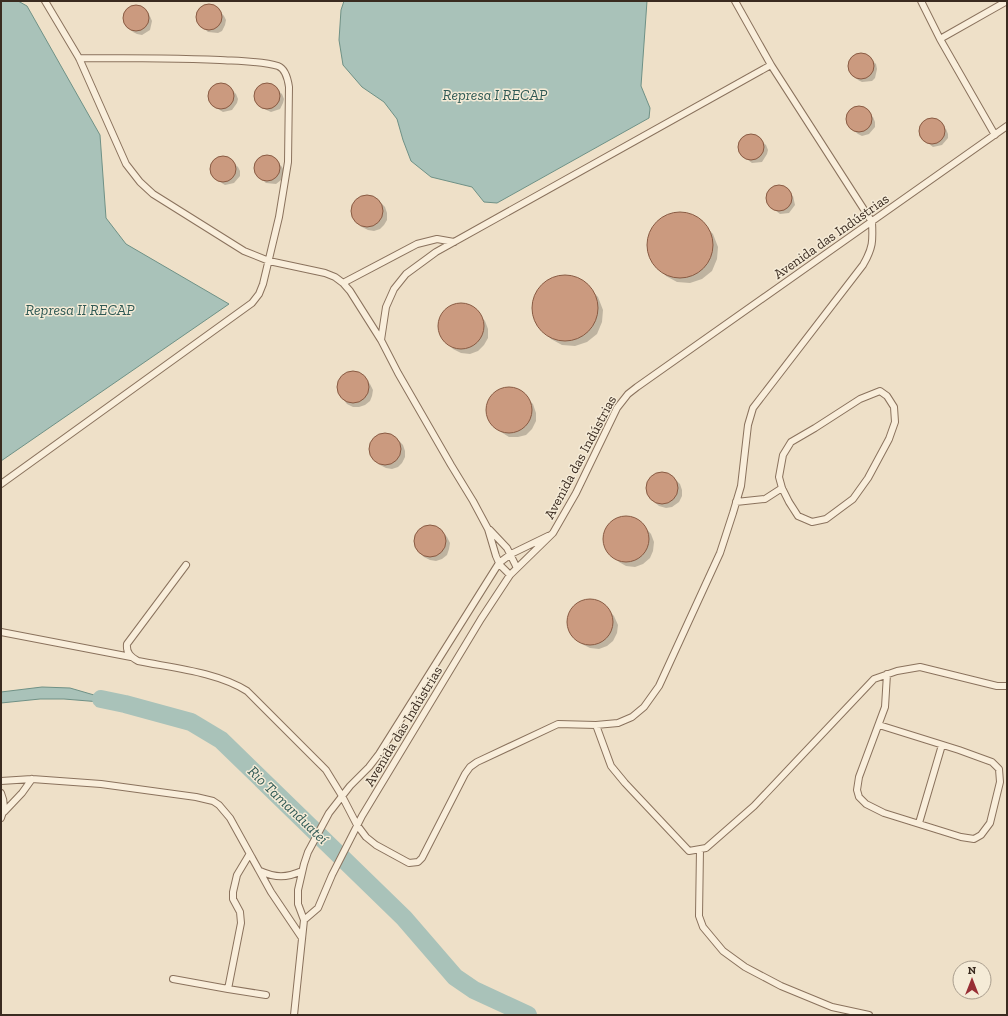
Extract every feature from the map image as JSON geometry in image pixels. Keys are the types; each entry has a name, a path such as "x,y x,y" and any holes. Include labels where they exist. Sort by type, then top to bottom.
{"lane":[{"path":"45,1 79,58 126,164 140,182 153,194 244,251 269,261 325,273 343,283 381,340 398,373 488,529 499,563 510,575"},
{"path":"186,565 127,644 128,652 138,661 223,679 238,685 247,691 326,770 357,825 366,837 376,845 409,863 418,862 422,858 465,774 470,767 477,762 558,724 596,725 618,723 632,717 644,706 659,686 720,553 741,486 748,425 753,408 863,265 869,256 873,244 872,222 771,65 735,1"},
{"path":"921,1 940,39 995,135"},
{"path":"940,39 1007,1"},
{"path":"1,484 252,303 259,294 263,284 279,217 288,162 289,87 288,78 284,71 279,67 253,62 164,58 79,58"},
{"path":"381,340 386,306 394,289 406,274 436,252 771,65"},
{"name":"Avenida das Indústrias","path":"304,920 318,908 332,875 357,825 481,619 510,575 553,533 576,493 617,408 628,394 1007,126"},
{"path":"343,283 417,244 437,239 454,242"},
{"path":"880,392 887,396 894,407 895,422 868,478 853,499 826,519 812,522 798,516 782,488 779,477 783,455 791,442 860,399 880,392"},
{"path":"736,502 765,499 782,488"},
{"path":"488,529 511,554 517,568"},
{"path":"499,563 511,554 553,533"},
{"name":"Avenida das Indústrias","path":"294,1015 304,920 298,904 298,890 302,870 308,852 328,813 379,754 499,563"},
{"path":"1,632 131,656"},
{"path":"596,725 611,766 625,783 690,851 706,848 754,806 874,679 897,671 920,667 997,686 1007,686"},
{"path":"879,725 992,762 999,769 1000,782 990,823 981,835 974,839 961,837 884,813 866,804 859,797 857,790 859,777 885,707 887,674"},
{"path":"919,823 942,745"},
{"path":"1,818 4,812 22,793 32,779"},
{"path":"1,781 32,779 102,784 196,797 219,804 230,818 249,855 260,871 271,892 302,938"},
{"path":"1,793 5,803 4,812"},
{"path":"700,849 699,916 704,927 723,951 745,967 781,986 832,1007 869,1015"},
{"path":"228,989 241,923 240,912 233,899 233,892 237,875 249,855"},
{"path":"260,871 272,876 280,876 292,875 302,870"},
{"path":"173,979 266,995"}],"water":[{"name":"Represa II RECAP","path":"1,1 18,1 27,6 100,135 106,218 126,244 229,304 1,461"},
{"name":"Represa I RECAP","path":"344,1 647,1 641,86 650,108 649,118 497,203 484,202 472,187 431,177 411,161 397,119 384,102 362,87 343,65 339,40 341,10"},
{"path":"42,687 70,688 125,704 64,699 40,699 1,703 1,692"}],"building":[{"path":"209,4 218,8 222,17 218,26 209,30 200,26 196,17 200,8"},
{"path":"136,5 145,9 149,18 145,27 136,31 127,27 123,18 127,9"},
{"path":"861,53 870,57 874,66 870,75 861,79 852,75 848,66 852,57"},
{"path":"221,83 230,87 234,96 230,105 221,109 212,105 208,96 212,87"},
{"path":"267,83 276,87 280,96 276,105 267,109 258,105 254,96 258,87"},
{"path":"859,106 868,110 872,119 868,128 859,132 850,128 846,119 850,110"},
{"path":"932,118 941,122 945,131 941,140 932,144 923,140 919,131 923,122"},
{"path":"751,134 760,138 764,147 760,156 751,160 742,156 738,147 742,138"},
{"path":"267,155 276,159 280,168 276,177 267,181 258,177 254,168 258,159"},
{"path":"223,156 232,160 236,169 232,178 223,182 214,178 210,169 214,160"},
{"path":"779,185 788,189 792,198 788,207 779,211 770,207 766,198 770,189"},
{"path":"364,195 370,195 379,199 383,211 379,223 370,227 364,227 355,223 351,214 351,208 355,199"},
{"path":"680,212 693,215 703,222 710,232 713,245 710,258 703,268 693,275 680,278 667,275 657,268 650,258 647,245 650,232 657,222 667,215"},
{"path":"565,275 578,278 588,285 595,295 598,308 595,321 588,331 578,338 565,341 552,338 542,331 535,321 532,308 535,295 542,285 552,278"},
{"path":"461,303 474,307 480,313 484,326 480,339 474,345 461,349 448,345 442,339 438,326 442,313 448,307"},
{"path":"350,371 356,371 365,375 369,387 365,399 356,403 350,403 341,399 337,390 337,384 341,375"},
{"path":"509,387 522,391 528,397 532,410 528,423 522,429 509,433 496,429 490,423 486,410 490,397 496,391"},
{"path":"382,433 388,433 397,437 401,449 397,461 388,465 382,465 373,461 369,452 369,446 373,437"},
{"path":"659,472 665,472 674,476 678,488 674,500 665,504 659,504 650,500 646,491 646,485 650,476"},
{"path":"626,516 639,520 645,526 649,539 645,552 639,558 626,562 613,558 607,552 603,539 607,526 613,520"},
{"path":"427,525 433,525 442,529 446,541 442,553 433,557 427,557 418,553 414,544 414,538 418,529"},
{"path":"590,599 603,603 609,609 613,622 609,635 603,641 590,645 577,641 571,635 567,622 571,609 577,603"}],"waterway":[{"name":"Rio Tamanduateí","path":"101,699 191,722 221,740 404,918 455,977 474,990 528,1015"}]}
